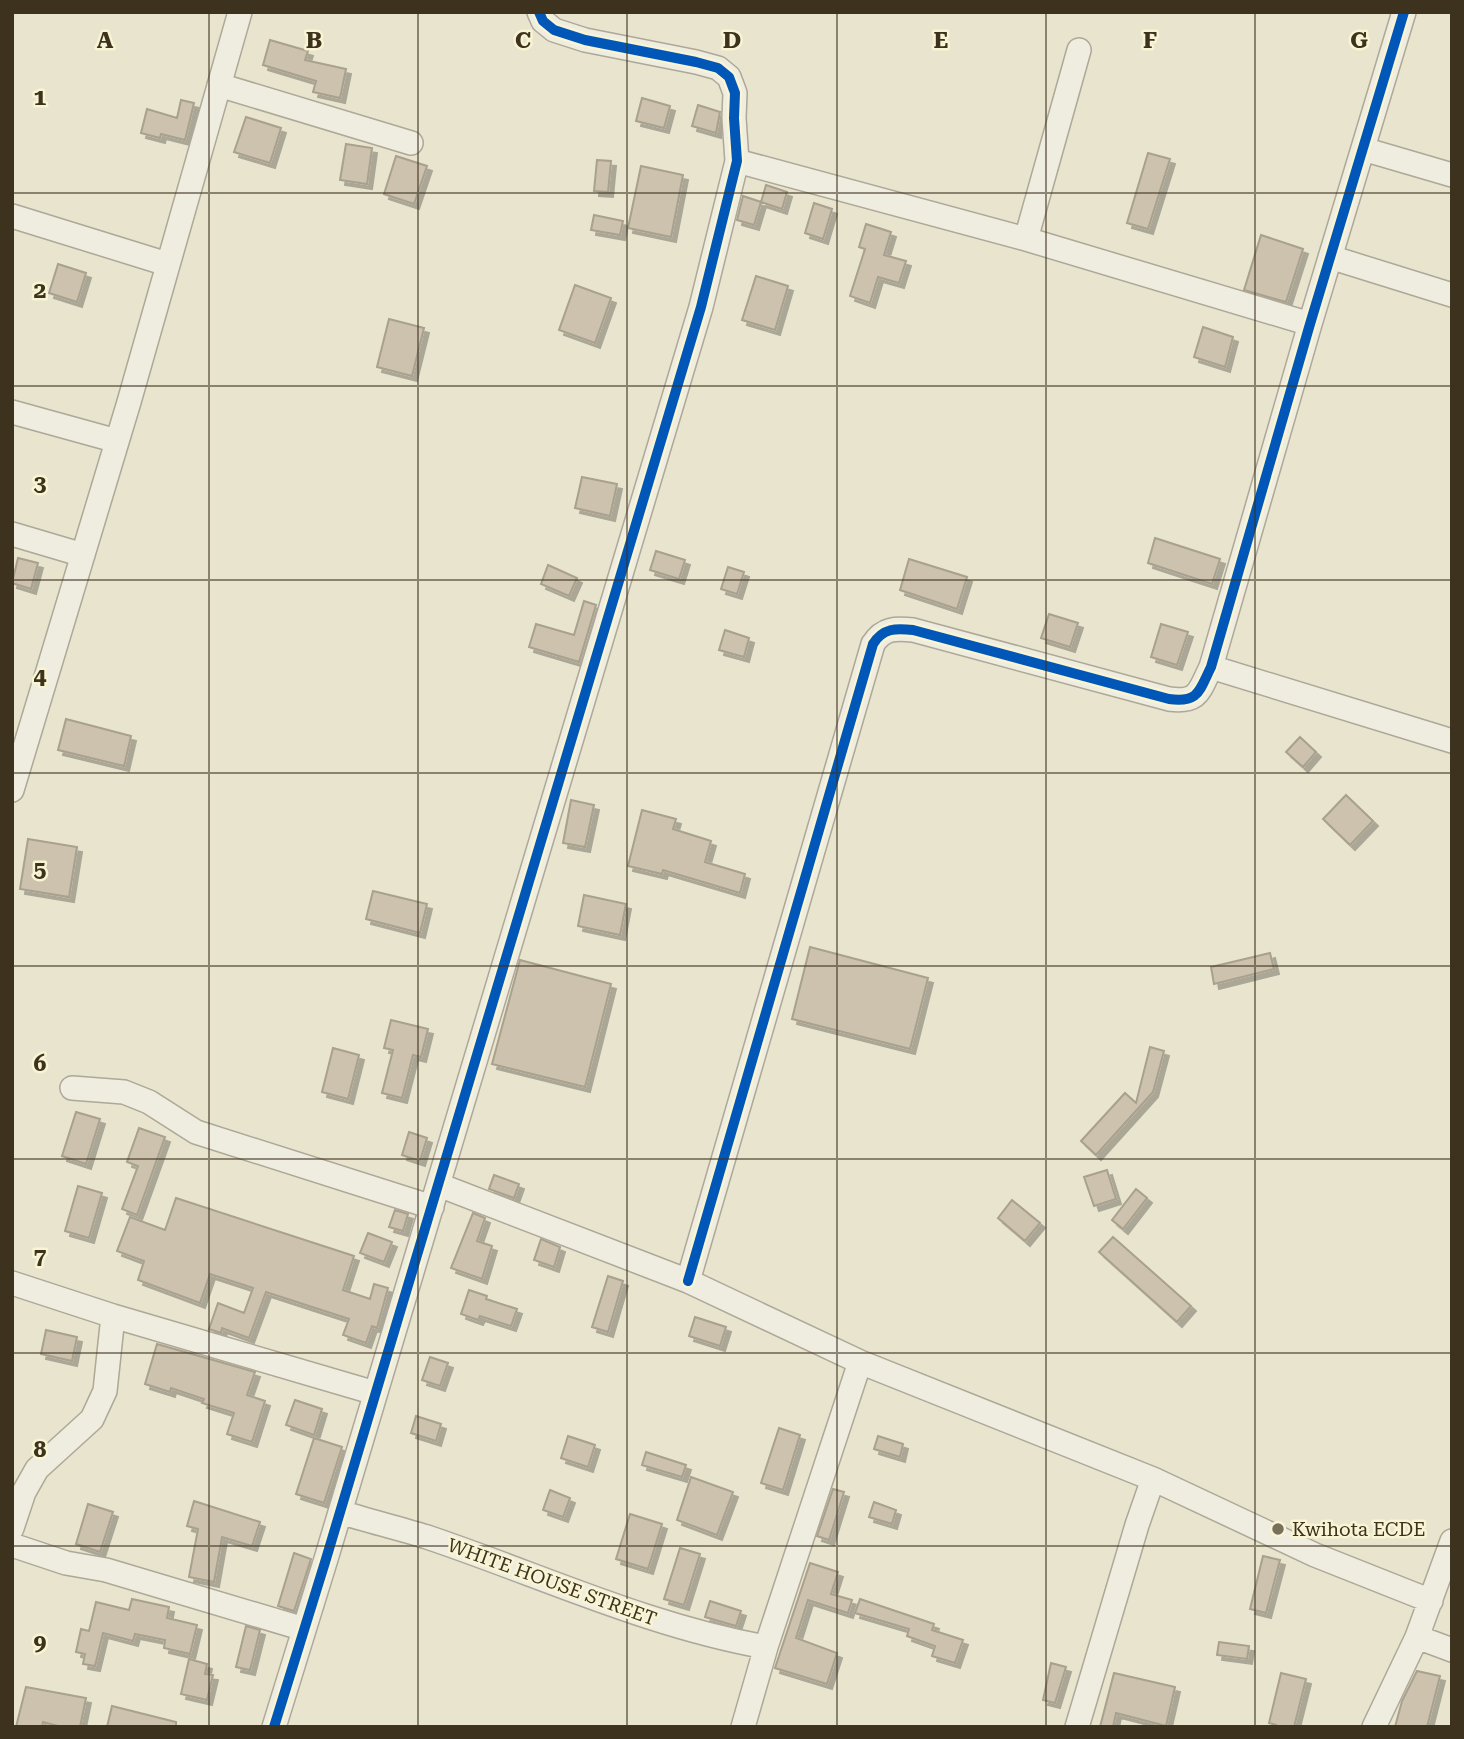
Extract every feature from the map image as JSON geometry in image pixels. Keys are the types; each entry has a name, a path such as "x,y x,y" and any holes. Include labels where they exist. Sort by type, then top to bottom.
{"street":[{"path":"12,790 117,441 240,12"},
{"path":"274,1727 701,307 737,160 734,130 735,93 729,78 718,68 696,61 585,40 554,30 543,21 539,12"},
{"path":"688,1281 873,643 878,635 895,628 914,630 1169,699 1184,701 1197,694 1211,667 1404,12"},
{"path":"1026,239 1079,50"},
{"path":"219,85 411,143"},
{"path":"1363,149 1452,175"},
{"path":"737,160 1026,239 1310,324"},
{"path":"12,216 167,264"},
{"path":"1330,257 1452,295"},
{"path":"12,412 117,441"},
{"path":"12,534 83,555"},
{"path":"1211,667 1452,741"},
{"path":"72,1088 124,1092 149,1102 196,1132 432,1207"},
{"path":"439,1185 688,1281 860,1362 1153,1479 1315,1555 1439,1594"},
{"path":"12,1283 114,1317 375,1393"},
{"path":"12,1528 24,1492 37,1469 92,1419 104,1391 114,1317"},
{"path":"743,1727 766,1647 860,1362"},
{"path":"1077,1727 1153,1479"},
{"name":"WHITE HOUSE STREET","path":"340,1512 427,1537 605,1604 721,1639 766,1647"},
{"path":"1374,1727 1439,1594 1452,1541"},
{"path":"12,1545 66,1563 106,1570 304,1629"},
{"path":"1418,1636 1452,1650"}],"building":[{"path":"270,40 308,51 305,60 346,69 340,98 313,92 316,81 263,65"},
{"path":"642,98 670,106 664,128 636,121"},
{"path":"181,100 194,103 185,140 161,134 160,138 141,133 147,109 177,118"},
{"path":"698,105 720,112 716,133 692,126"},
{"path":"246,117 281,128 270,163 234,152"},
{"path":"346,144 372,148 367,184 340,180"},
{"path":"1148,153 1170,159 1148,229 1127,223"},
{"path":"396,156 427,166 414,204 384,194"},
{"path":"597,160 611,161 608,192 594,191"},
{"path":"641,166 683,175 671,237 628,228"},
{"path":"766,185 787,192 782,209 761,202"},
{"path":"743,196 761,202 754,225 737,220"},
{"path":"814,203 832,209 823,239 805,233"},
{"path":"594,215 623,221 620,235 591,230"},
{"path":"866,224 891,232 884,255 906,261 899,283 878,277 870,303 850,296 865,249 859,247"},
{"path":"1261,235 1303,249 1286,302 1244,290"},
{"path":"58,264 86,273 77,302 49,293"},
{"path":"756,276 788,286 775,330 742,320"},
{"path":"575,285 611,298 595,343 559,330"},
{"path":"389,319 424,328 412,376 377,367"},
{"path":"1203,327 1233,337 1225,367 1194,357"},
{"path":"582,477 617,484 610,516 575,508"},
{"path":"1155,538 1220,559 1212,584 1148,563"},
{"path":"656,551 685,560 679,579 650,570"},
{"path":"18,558 38,563 31,589 12,583"},
{"path":"909,559 967,577 957,609 900,590"},
{"path":"548,565 577,578 569,596 541,584"},
{"path":"728,567 744,572 737,594 721,589"},
{"path":"584,601 596,605 579,662 529,647 536,624 574,635"},
{"path":"1049,614 1078,623 1070,647 1041,638"},
{"path":"1161,624 1188,632 1177,665 1151,657"},
{"path":"725,630 749,638 744,657 719,650"},
{"path":"66,719 131,736 124,766 58,750"},
{"path":"1300,737 1316,752 1303,767 1286,752"},
{"path":"1346,795 1373,821 1350,845 1323,819"},
{"path":"571,800 594,805 585,847 563,843"},
{"path":"642,810 676,819 673,829 711,841 705,862 745,874 740,893 663,870 662,874 628,866"},
{"path":"28,839 77,847 69,897 20,889"},
{"path":"373,891 427,904 420,933 366,919"},
{"path":"584,895 626,904 620,935 578,926"},
{"path":"810,947 928,978 910,1049 792,1019"},
{"path":"1270,953 1274,969 1214,984 1211,967"},
{"path":"520,960 611,984 585,1087 492,1064"},
{"path":"391,1020 428,1029 421,1057 413,1055 402,1098 382,1093 393,1050 384,1048"},
{"path":"1150,1047 1164,1051 1153,1092 1096,1155 1081,1141 1125,1093 1136,1103"},
{"path":"333,1048 359,1055 348,1099 322,1092"},
{"path":"76,1112 100,1119 86,1164 62,1156"},
{"path":"139,1128 165,1137 137,1215 122,1209 138,1166 127,1162"},
{"path":"409,1132 427,1138 420,1161 402,1155"},
{"path":"1107,1170 1116,1199 1094,1206 1084,1177"},
{"path":"494,1175 519,1184 514,1198 489,1189"},
{"path":"78,1186 102,1193 89,1238 65,1231"},
{"path":"1136,1189 1147,1198 1123,1229 1112,1220"},
{"path":"176,1198 354,1256 343,1290 370,1299 374,1284 388,1288 377,1328 372,1326 366,1343 343,1335 349,1319 266,1292 249,1338 222,1328 221,1333 209,1329 218,1303 244,1313 253,1288 210,1274 200,1303 138,1280 144,1261 117,1251 130,1217 165,1230"},
{"path":"1012,1200 1040,1223 1025,1241 998,1218"},
{"path":"395,1210 408,1214 403,1231 389,1227"},
{"path":"473,1213 485,1218 477,1241 492,1246 482,1279 451,1268"},
{"path":"368,1233 392,1242 384,1262 360,1253"},
{"path":"1113,1237 1191,1306 1177,1322 1099,1252"},
{"path":"541,1239 560,1247 554,1267 534,1260"},
{"path":"608,1276 623,1281 608,1332 592,1327"},
{"path":"469,1290 487,1296 486,1299 517,1309 511,1326 480,1316 478,1320 461,1314"},
{"path":"695,1317 726,1327 720,1346 689,1336"},
{"path":"46,1330 77,1337 72,1361 41,1354"},
{"path":"157,1344 255,1372 247,1395 265,1401 252,1442 227,1434 234,1413 202,1403 204,1399 171,1388 170,1392 145,1384"},
{"path":"430,1357 448,1363 440,1386 422,1380"},
{"path":"295,1400 322,1409 314,1435 286,1425"},
{"path":"416,1416 441,1424 436,1441 411,1433"},
{"path":"779,1428 800,1435 783,1490 761,1483"},
{"path":"568,1436 595,1445 588,1467 561,1458"},
{"path":"878,1436 903,1444 900,1457 874,1449"},
{"path":"314,1438 342,1447 324,1503 296,1494"},
{"path":"646,1452 686,1465 682,1477 642,1465"},
{"path":"691,1477 733,1492 717,1535 677,1520"},
{"path":"833,1489 844,1492 829,1540 817,1536"},
{"path":"550,1490 570,1498 563,1517 543,1510"},
{"path":"194,1501 260,1522 252,1546 222,1537 214,1582 189,1577 198,1529 187,1526"},
{"path":"874,1502 896,1510 892,1524 869,1517"},
{"path":"88,1504 113,1512 100,1552 76,1544"},
{"path":"630,1514 662,1524 648,1569 616,1559"},
{"path":"680,1548 700,1554 684,1605 664,1599"},
{"path":"294,1553 311,1559 294,1611 278,1606"},
{"path":"1263,1556 1280,1560 1266,1613 1250,1609"},
{"path":"810,1563 838,1572 831,1594 852,1600 848,1613 808,1600 796,1638 837,1653 827,1684 775,1668"},
{"path":"132,1599 169,1607 167,1618 197,1625 190,1654 164,1648 165,1640 135,1634 133,1641 103,1633 95,1666 83,1664 85,1654 76,1652 81,1629 89,1631 96,1602 129,1610"},
{"path":"860,1599 934,1624 932,1630 963,1640 955,1663 932,1656 935,1646 907,1636 909,1629 855,1613"},
{"path":"710,1601 741,1611 736,1626 705,1617"},
{"path":"246,1626 260,1630 250,1670 236,1667"},
{"path":"1219,1642 1249,1646 1247,1659 1217,1655"},
{"path":"189,1659 207,1664 205,1674 213,1675 207,1700 181,1694"},
{"path":"1051,1663 1066,1667 1055,1703 1043,1700"},
{"path":"1417,1671 1440,1676 1427,1727 1395,1727 1402,1701"},
{"path":"1114,1673 1175,1687 1166,1726 1116,1713 1113,1727 1100,1727"},
{"path":"1281,1673 1306,1679 1294,1727 1275,1727 1276,1725 1269,1723"},
{"path":"26,1687 86,1698 80,1727 62,1727 43,1722 42,1727 16,1727"},
{"path":"112,1706 176,1722 176,1727 107,1727"}],"cycle path":[{"path":"274,1727 701,307 737,161 735,93 729,77 718,68 585,40 554,30 543,21 539,12"},
{"path":"688,1281 873,644 877,639 890,630 913,630 1169,699 1187,699 1197,694 1200,689 1211,667 1404,12"}],"place":[{"name":"Kwihota ECDE","path":"1278,1529"}]}
